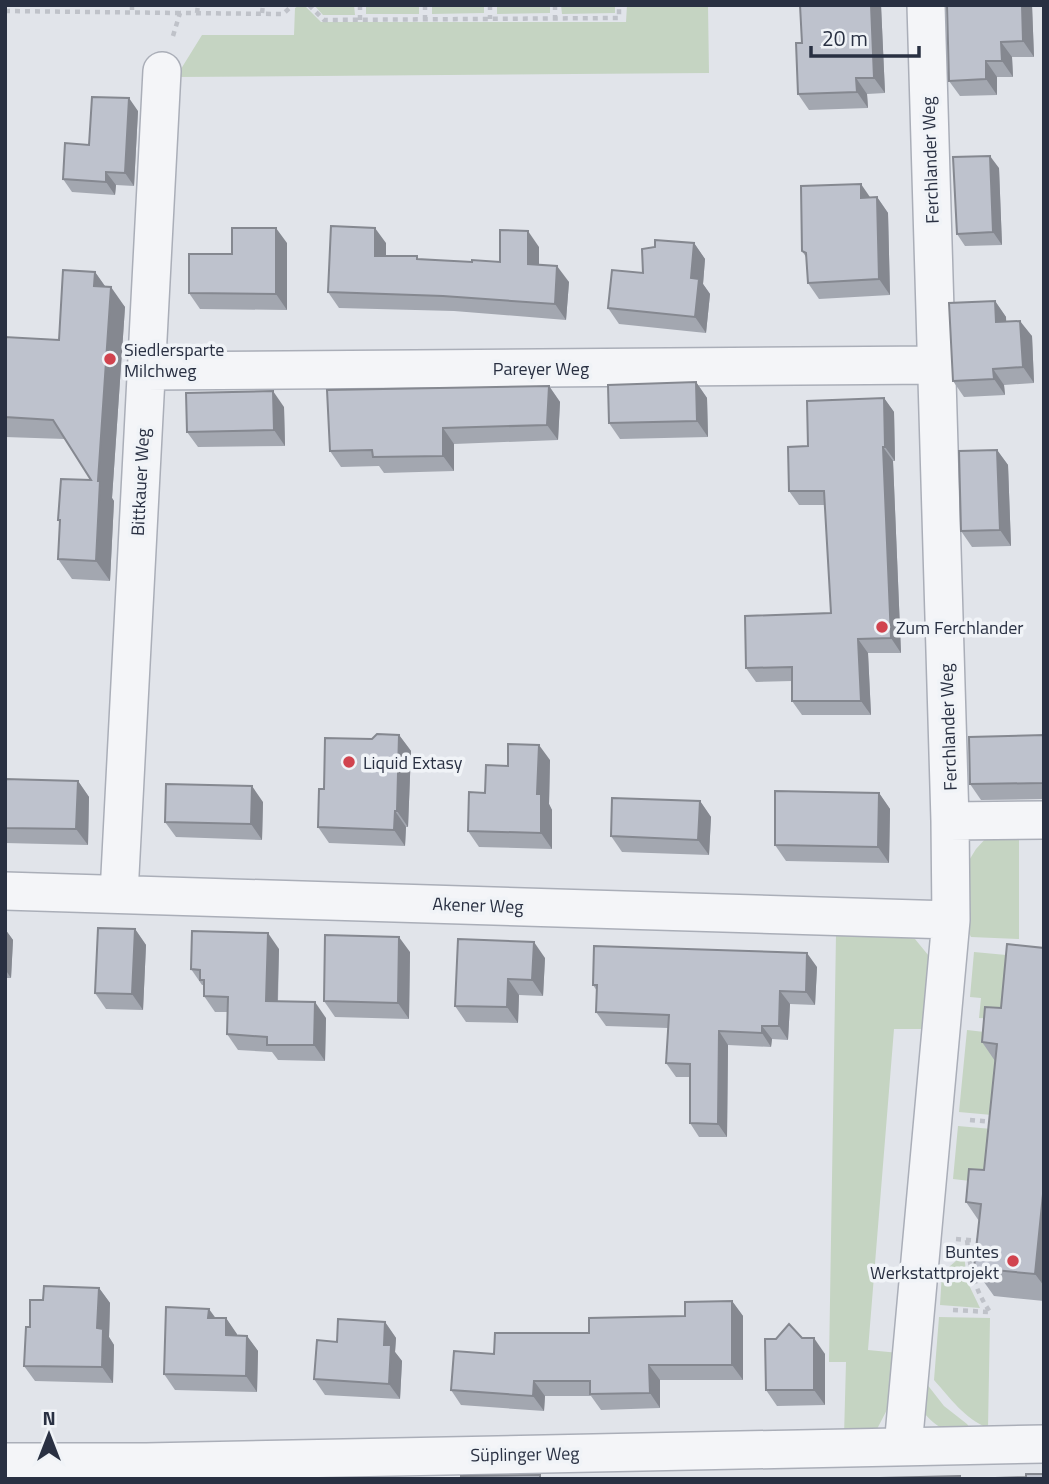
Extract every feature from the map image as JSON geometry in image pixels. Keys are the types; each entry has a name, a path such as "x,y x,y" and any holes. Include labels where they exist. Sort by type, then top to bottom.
{"street":[{"name":"Ferchlander Weg","path":"903,1447 951,920 926,5"},
{"name":"Bittkauer Weg","path":"119,894 162,71"},
{"name":"Pareyer Weg","path":"146,371 937,365"},
{"path":"950,821 1044,820"},
{"name":"Akener Weg","path":"5,891 951,920"},
{"name":"Süplinger Weg","path":"5,1462 146,1462 1044,1444"}],"path":[{"path":"69,5 69,12"},
{"path":"132,5 132,12"},
{"path":"197,13 198,5"},
{"path":"262,5 262,13"},
{"path":"5,11 283,14 293,5"},
{"path":"309,5 324,20 620,19 620,5"},
{"path":"360,5 360,20"},
{"path":"425,5 425,19"},
{"path":"490,5 490,19"},
{"path":"555,5 555,19"},
{"path":"162,71 180,13"},
{"path":"986,1122 999,1123"},
{"path":"949,1310 990,1312 978,1295 971,1275 967,1240"},
{"path":"973,1240 984,1241"}],"green space":[{"path":"304,5 321,22 626,22 627,5 708,5 709,73 176,77 202,35 294,35 295,8"},
{"path":"314,5 354,5 355,15 323,15"},
{"path":"366,5 419,5 419,14 366,14"},
{"path":"432,5 484,5 484,13 432,14"},
{"path":"497,5 550,5 550,13 497,14"},
{"path":"561,5 615,5 615,13 562,14"},
{"path":"1019,828 1019,939 971,937 965,925 968,862 987,837"},
{"path":"836,934 904,936 915,939 933,961 929,1029 894,1029 868,1350 899,1353 891,1402 876,1431 844,1436 846,1362 829,1362"},
{"path":"974,952 1017,956 1012,1020 979,1018 981,998 970,997"},
{"path":"967,1030 1002,1034 1003,1116 959,1112"},
{"path":"958,1126 992,1129 987,1183 953,1179"},
{"path":"964,1254 967,1281 980,1308 940,1305 942,1273"},
{"path":"939,1317 990,1318 988,1428 965,1414 934,1380"},
{"path":"926,1383 944,1406 972,1431 945,1429 924,1413"}],"building":[{"path":"800,5 871,5 874,78 856,78 857,92 798,94 796,43 802,43"},
{"path":"947,5 1022,5 1023,41 1001,42 1002,61 986,61 986,79 949,81"},
{"path":"92,97 129,98 125,173 106,172 106,182 63,179 65,143 89,145"},
{"path":"990,156 993,232 957,234 953,157"},
{"path":"861,184 861,198 877,197 879,279 808,283 806,253 802,251 801,186"},
{"path":"331,226 375,228 375,256 417,256 417,259 472,262 500,262 500,230 528,231 528,264 557,266 555,304 328,292"},
{"path":"232,228 276,228 276,294 189,293 189,254 232,254"},
{"path":"655,240 694,243 691,278 699,279 695,317 608,308 612,270 643,273 642,249 655,247"},
{"path":"63,270 95,272 94,286 111,287 98,481 96,561 58,559 61,479 91,480 53,420 5,417 5,337 59,340"},
{"path":"995,301 996,322 1020,321 1023,367 993,369 994,379 953,381 949,303"},
{"path":"696,382 697,421 609,423 608,385"},
{"path":"549,386 547,425 443,428 443,456 373,457 372,450 330,451 327,390"},
{"path":"273,391 274,430 187,432 186,393"},
{"path":"884,398 883,447 891,638 858,639 861,701 792,701 792,667 746,668 745,616 831,613 824,491 789,491 788,447 808,446 807,401"},
{"path":"997,450 1000,530 961,531 959,451"},
{"path":"377,734 399,735 394,830 318,827 319,789 324,789 325,738 372,739"},
{"path":"1044,735 1044,783 970,784 969,737"},
{"path":"508,744 539,745 537,794 541,794 541,833 468,831 469,792 485,793 486,765 508,766"},
{"path":"5,779 78,781 76,829 5,828"},
{"path":"166,784 252,786 251,824 165,822"},
{"path":"775,791 879,793 878,847 775,845"},
{"path":"612,798 700,801 698,840 611,836"},
{"path":"98,928 135,929 132,994 95,993"},
{"path":"192,931 268,933 266,1001 315,1002 314,1045 267,1045 267,1037 227,1034 228,997 204,996 204,980 200,980 200,970 191,969"},
{"path":"325,935 399,937 398,1003 324,1001"},
{"path":"458,939 534,942 532,980 508,979 507,1007 455,1006"},
{"path":"1007,944 1044,948 1044,1184 1035,1274 974,1268 981,1204 966,1202 969,1169 984,1170 997,1044 982,1042 985,1007 1001,1008"},
{"path":"594,946 807,953 806,992 780,991 779,1026 762,1026 762,1033 719,1031 718,1124 690,1123 690,1064 666,1063 669,1015 596,1012 597,985 593,985"},
{"path":"44,1286 99,1288 97,1328 103,1329 102,1367 24,1366 26,1327 30,1327 30,1300 43,1300"},
{"path":"732,1301 732,1365 649,1365 650,1393 590,1394 590,1381 534,1381 533,1396 451,1390 454,1351 494,1354 495,1333 589,1333 589,1318 685,1316 685,1302"},
{"path":"166,1307 209,1309 208,1318 226,1318 226,1335 247,1336 246,1376 164,1374"},
{"path":"338,1319 385,1322 384,1345 391,1345 389,1384 314,1379 317,1340 337,1342"},
{"path":"789,1324 802,1338 814,1338 814,1390 766,1390 765,1339 776,1339"},
{"path":"1026,1474 1044,1474 1044,1479 964,1479 1026,1477"},
{"path":"540,1475 540,1479 461,1479 461,1476"},
{"path":"960,1476 960,1479 838,1479"}],"place":[{"name":"Siedlersparte Milchweg","path":"110,359"},
{"name":"Zum Ferchlander","path":"882,627"},
{"name":"Liquid Extasy","path":"349,762"},
{"name":"Buntes Werkstattprojekt","path":"1013,1261"}]}
